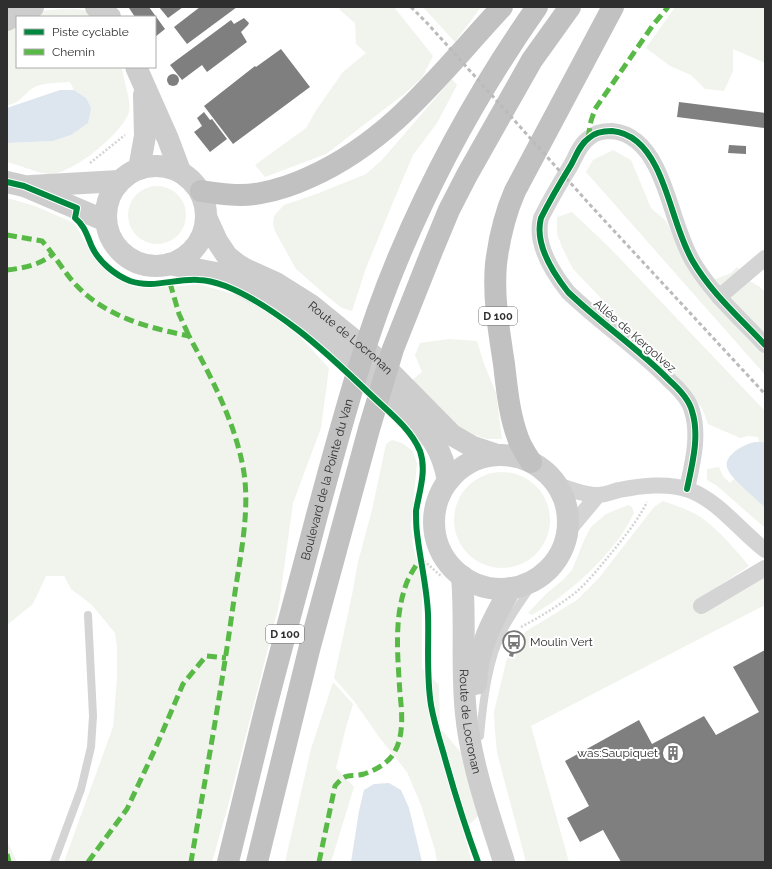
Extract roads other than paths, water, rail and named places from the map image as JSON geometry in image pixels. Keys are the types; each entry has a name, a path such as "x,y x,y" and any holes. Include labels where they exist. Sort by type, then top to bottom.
{"highway":[{"path":"201,192 236,195 262,193 299,182 347,158 380,134 410,107 502,7"},
{"name":"Boulevard de la Pointe du Van","path":"228,862 264,713 346,407 372,328 399,255 446,156 495,72 537,7"},
{"name":"D 100","path":"257,862 310,646 369,429 393,349 449,210 489,135 532,60 570,7"},
{"name":"D 100","path":"531,462 523,451 518,439 511,411 498,322 496,285 498,250 506,212 525,170 613,7"}],"main road":[{"path":"7,20 33,7"},
{"path":"96,7 109,16"},
{"path":"139,75 146,125 139,169"},
{"path":"139,75 180,171"},
{"path":"152,166 167,166 180,171 192,180 201,192 206,205 207,219 204,233 197,246 187,256 174,263 166,274 160,266 144,265 130,259 118,249 110,236 106,221 106,210 108,200 113,190 128,174 139,169 152,166"},
{"path":"16,184 82,184 120,181"},
{"path":"16,184 106,221"},
{"name":"Route de Locronan","path":"207,219 217,242 227,256 236,264 276,282 311,305 376,358 452,435 473,447 497,455"},
{"name":"Route de Locronan","path":"166,274 226,276 277,305 328,340 409,413 421,426 436,444 442,456 448,481"},
{"path":"497,455 514,456 531,462 549,475 556,484 564,499 568,515 568,531 564,546 548,571 536,580 524,585 511,588 494,588 477,584 462,576 446,561 431,555 435,533 434,515 439,497 448,481 462,468 478,459 497,455"},
{"name":"Route de Locronan","path":"462,576 464,593 464,686 468,727 474,758 488,812 504,862"},
{"name":"Route de Locronan","path":"511,588 484,640 476,676 476,703 484,754 500,811 517,862"}],"street":[{"name":"Allée de Kergolvez","path":"687,489 693,459 695,435 694,416 690,405 674,384 645,356 575,298 560,281 546,256 541,242 539,225 546,207 588,138 595,133 605,131 616,132 631,137 645,148 657,168 692,259 705,280 719,297"},
{"path":"765,258 719,297 765,345"},
{"path":"556,484 571,490 598,495 629,488 651,486 669,486 687,489 715,505 744,533 765,550"},
{"path":"568,531 598,495"},
{"path":"701,606 765,568"}],"lane":[{"name":"Route de Locronan","path":"480,736 488,679 497,647 504,630 536,580"},
{"path":"54,862 81,789 91,747 93,716 88,615"}],"railway":[{"path":"411,7 592,207 765,394"}],"place":[{"name":"Moulin Vert","path":"514,642"},
{"name":"was:Saupiquet","path":"673,753"}]}
